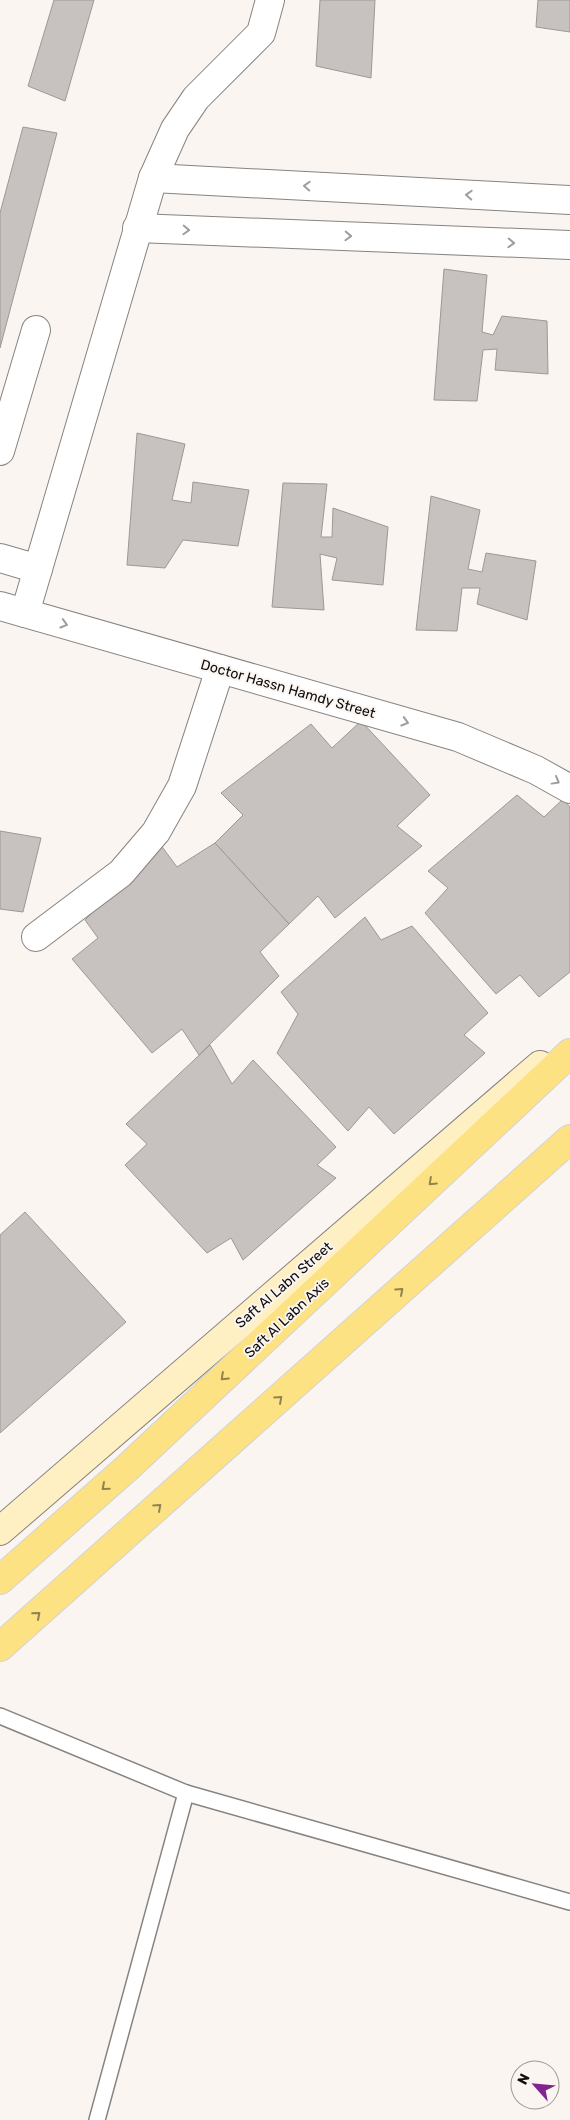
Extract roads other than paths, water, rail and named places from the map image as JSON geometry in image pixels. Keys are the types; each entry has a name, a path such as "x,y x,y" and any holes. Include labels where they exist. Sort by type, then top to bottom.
{"main road":[{"name":"Saft Al Labn Axis","path":"0,1580 127,1468 570,1053"},
{"path":"0,1648 570,1139"}],"street":[{"path":"13,610 38,569 153,178 175,129 196,98 261,33 270,0"},
{"path":"153,178 570,200"},
{"path":"137,228 570,245"},
{"path":"0,452 36,330"},
{"path":"0,558 38,569"},
{"name":"Doctor Hassn Hamdy Street","path":"13,610 458,737 536,770 570,789"},
{"path":"36,937 121,874 156,832 182,786 220,669"},
{"name":"Saft Al Labn Street","path":"3,1524 570,1040"}],"lane":[{"path":"0,1716 186,1794 570,1902"},
{"path":"96,2120 186,1794"}]}
